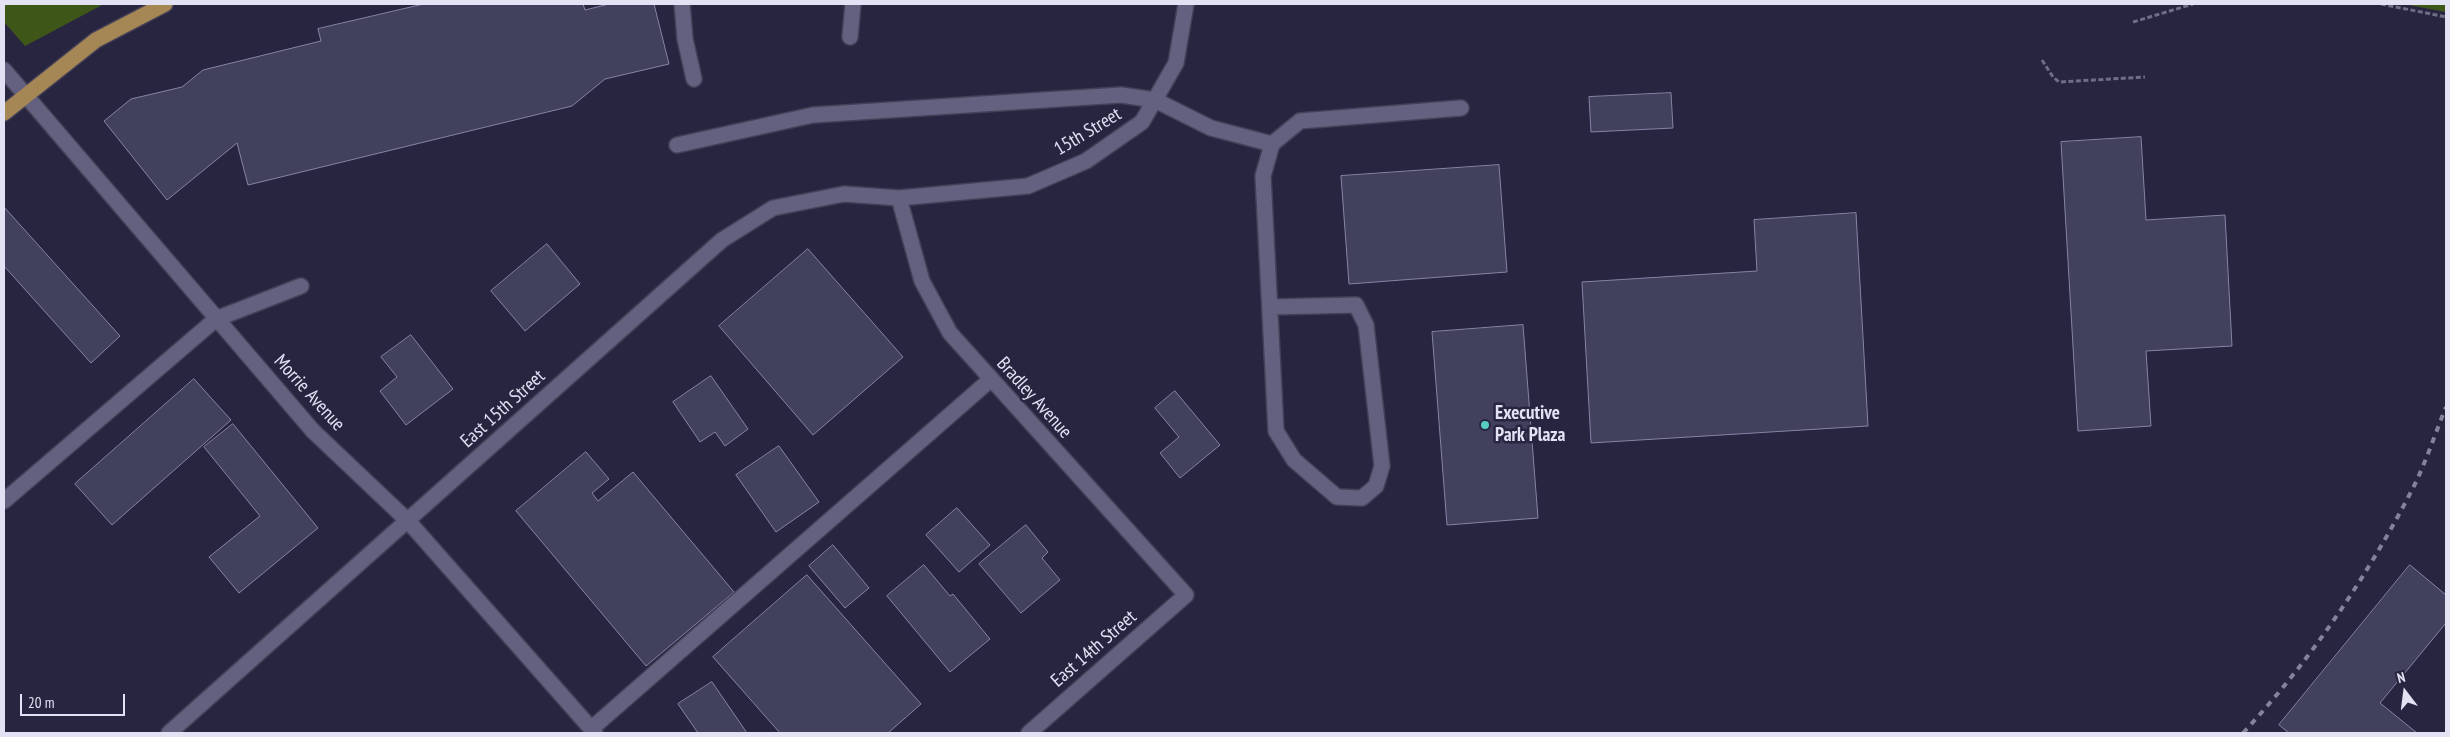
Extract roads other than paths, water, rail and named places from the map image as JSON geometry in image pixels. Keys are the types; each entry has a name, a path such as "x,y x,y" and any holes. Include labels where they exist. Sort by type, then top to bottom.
{"main road":[{"path":"4,113 96,40 165,4"}],"street":[{"path":"682,4 685,39 694,79"},
{"path":"850,36 853,4"},
{"name":"15th Street","path":"899,198 1028,186 1086,161 1142,122 1176,63 1186,4"},
{"name":"Morrie Avenue","path":"4,70 313,431 408,521 593,731"},
{"path":"677,145 813,115 1120,95 1155,100 1211,128 1272,144"},
{"path":"1270,307 1356,306 1366,326 1382,466 1376,486 1362,498 1337,497 1294,460 1276,431 1263,176 1272,144 1300,121 1461,108"},
{"name":"East 15th Street","path":"169,733 722,240 773,208 844,194 899,198"},
{"name":"Bradley Avenue","path":"899,198 922,281 950,333 990,380 1186,595"},
{"path":"4,501 216,319 301,286"},
{"path":"593,731 990,380"},
{"name":"East 14th Street","path":"1029,733 1186,595"}],"railway":[{"path":"2243,733 2315,647 2377,554 2413,488 2446,407"}],"place":[{"name":"Executive Park Plaza","path":"1485,425"}]}
